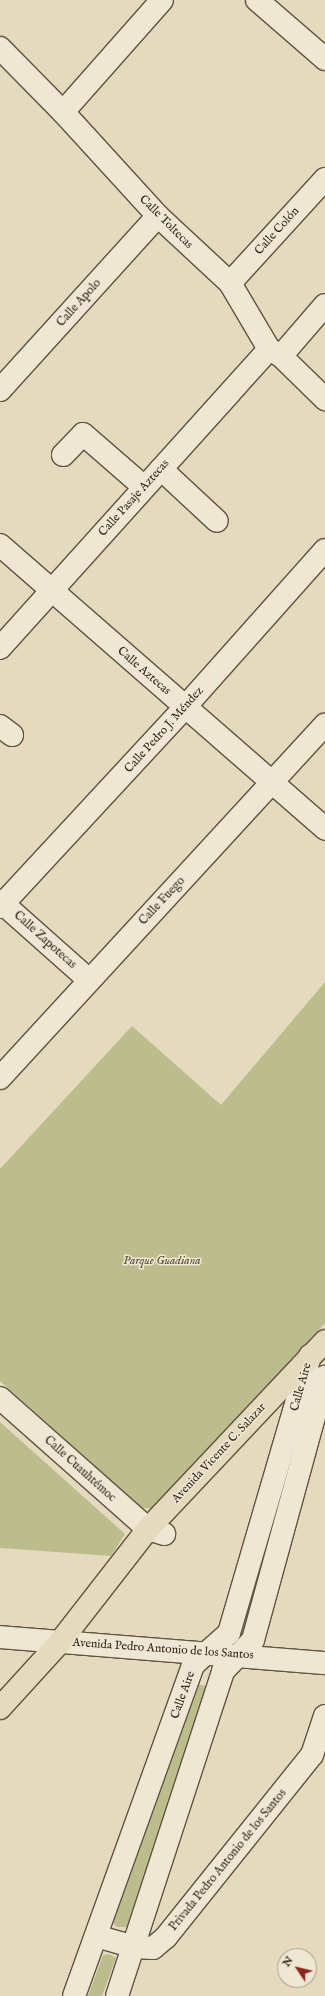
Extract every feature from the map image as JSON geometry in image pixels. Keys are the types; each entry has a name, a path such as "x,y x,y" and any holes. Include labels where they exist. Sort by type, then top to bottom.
{"main road":[{"name":"Avenida Vicente C. Salazar","path":"0,1708 60,1642 118,1569 301,1387 321,1350"},
{"name":"Avenida Vicente C. Salazar","path":"156,1531 321,1350"}],"street":[{"path":"63,112 162,0"},
{"path":"257,0 325,59"},
{"name":"Calle Toltecas","path":"0,48 63,112 158,216 230,284 275,352 325,399"},
{"name":"Calle Colón","path":"230,284 325,179"},
{"name":"Calle Apolo","path":"0,390 158,216"},
{"name":"Calle Pasaje Aztecas","path":"0,648 161,469 275,352 325,305"},
{"path":"63,456 83,434 144,488"},
{"path":"161,469 217,521"},
{"name":"Calle Aztecas","path":"0,545 325,829"},
{"name":"Calle Pedro J. Méndez","path":"1,904 185,707 325,550"},
{"name":"Calle Fuego","path":"0,1078 325,725"},
{"name":"Calle Zapotecas","path":"1,904 89,980"},
{"name":"Calle Aire","path":"116,1996 134,1947 223,1672 253,1640 325,1377"},
{"name":"Calle Aire","path":"74,1996 194,1666 229,1633 301,1387"},
{"name":"Calle Cuauhtémoc","path":"0,1398 156,1531"},
{"name":"Avenida Pedro Antonio de los Santos","path":"0,1637 207,1653 240,1654 325,1663"},
{"name":"Privada Pedro Antonio de los Santos","path":"96,1936 134,1947 153,1948 166,1938 312,1755 325,1716"}],"green space":[{"name":"Parque Guadiana","path":"325,982 325,1323 156,1508 142,1508 0,1381 0,1169 132,1026 221,1105"},
{"path":"304,1421 242,1640 238,1639 299,1427"},
{"path":"0,1422 125,1534 111,1556 0,1548"},
{"path":"199,1685 208,1686 127,1927 117,1927 113,1923"},
{"path":"109,1954 116,1958 102,1996 88,1996 103,1955"}]}
